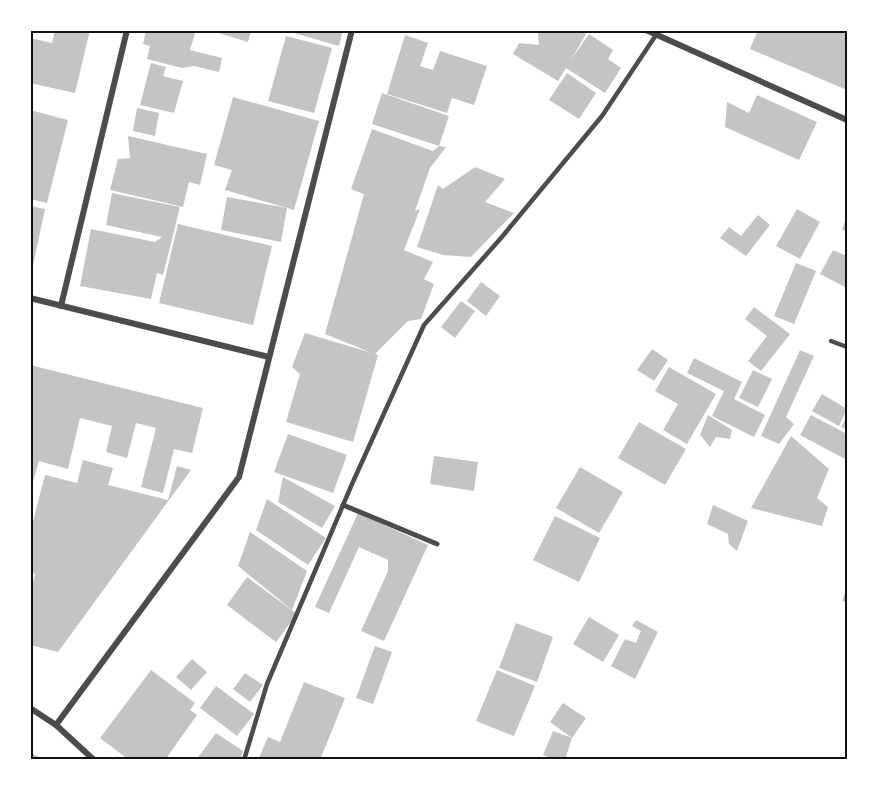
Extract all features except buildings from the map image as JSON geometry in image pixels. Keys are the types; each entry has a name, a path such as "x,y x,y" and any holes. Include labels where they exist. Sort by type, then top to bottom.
{"street":[{"path":"62,306 127,30"},
{"path":"56,725 239,477 352,30"},
{"path":"646,30 847,120"},
{"path":"30,298 269,357"},
{"path":"343,505 437,544"},
{"path":"30,708 56,725 94,760"}],"lane":[{"path":"244,760 267,684 343,505 424,325 501,238 602,116 656,34"},
{"path":"831,340 847,347"}]}
